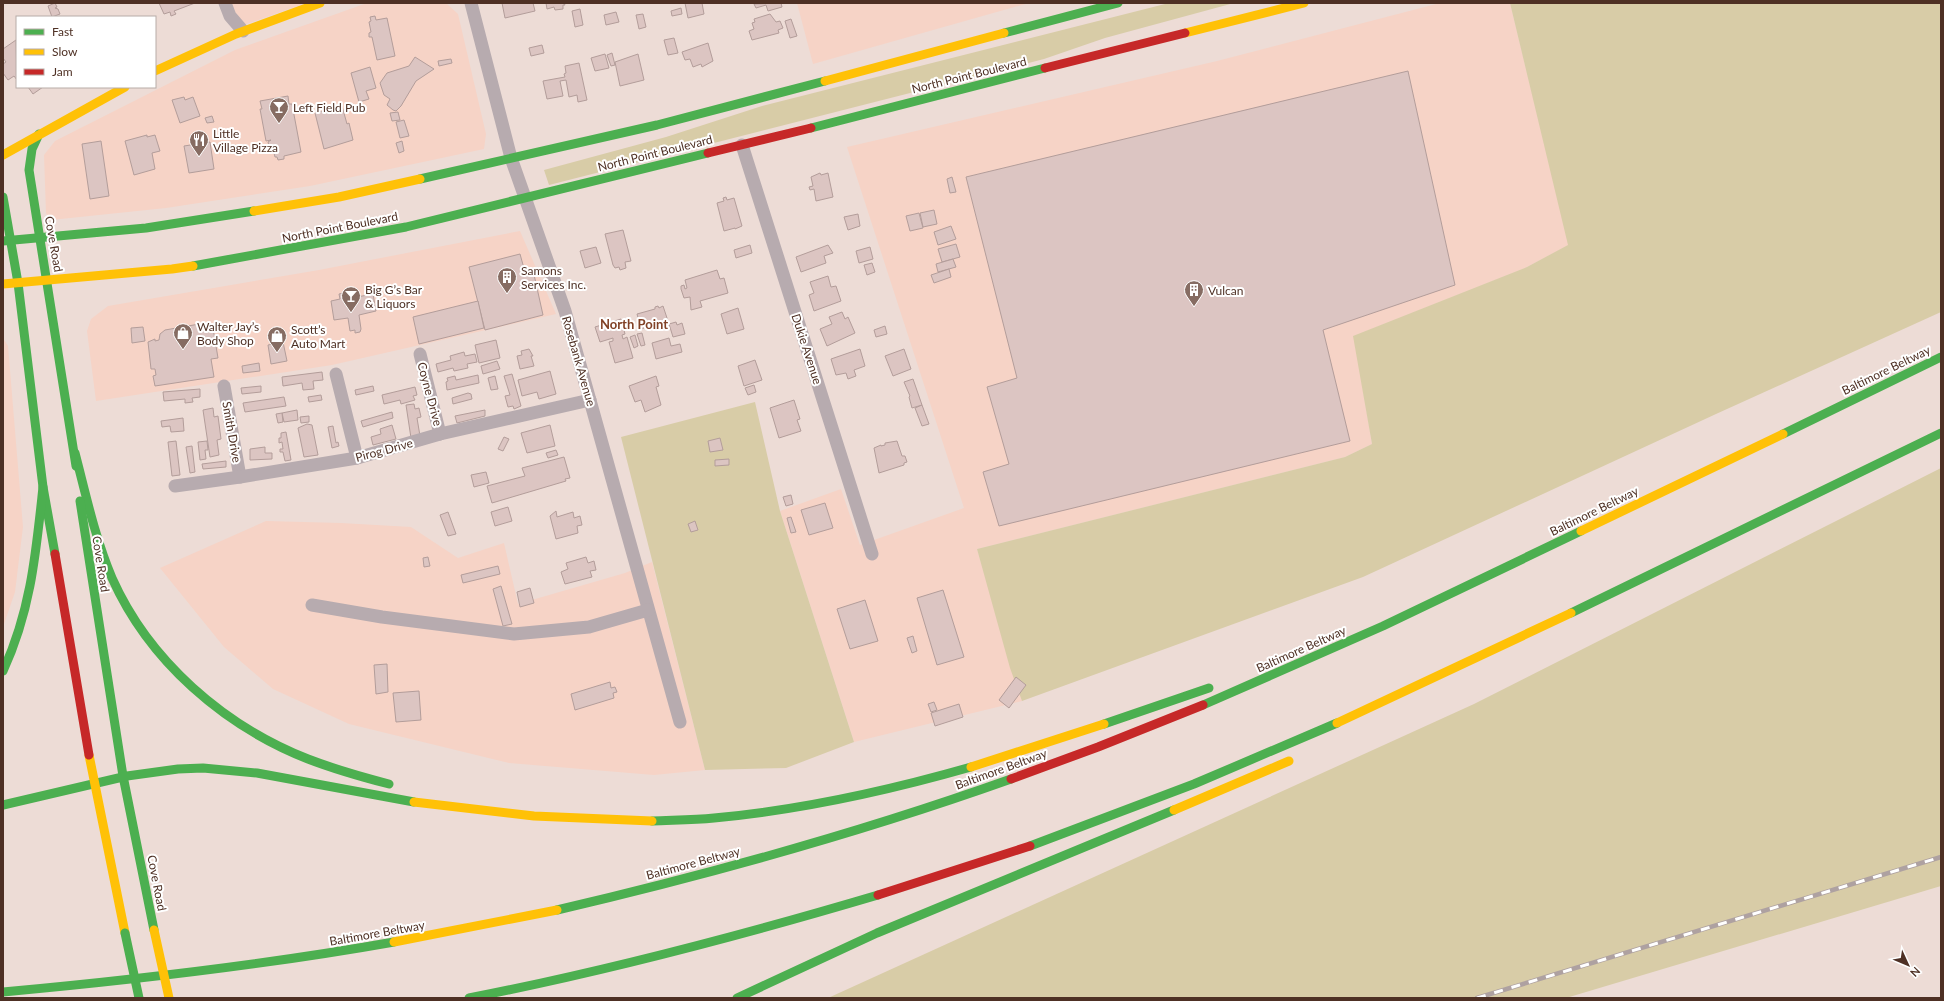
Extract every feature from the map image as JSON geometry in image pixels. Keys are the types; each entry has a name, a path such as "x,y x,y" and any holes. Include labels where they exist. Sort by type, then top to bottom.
{"main road":[{"path":"156,71 243,31 288,13 320,3"},
{"path":"6,241 146,228 339,197 665,123 1118,3"},
{"name":"North Point Boulevard","path":"3,284 172,269 259,256 413,225 742,145 1304,3"},
{"path":"4,157 39,134 123,88"},
{"name":"Cove Road","path":"39,134 32,149 29,170 75,453 83,526 123,776 169,998"},
{"path":"3,197 6,241 18,283 43,486 94,784 139,998"},
{"name":"Baltimore Beltway","path":"3,992 80,987 198,972 356,948 489,924 574,906 719,870 845,835 1100,746 1236,692 1432,603 1941,357"},
{"path":"469,998 601,970 734,936 870,898 998,856 1134,808 1263,756 1408,692 1941,434"},
{"path":"75,453 104,554 120,594 138,625 159,653 185,682 208,703 237,723 270,742 344,771 398,786"},
{"path":"3,671 22,628 30,597 43,486"},
{"path":"1322,642 1432,603"},
{"path":"1440,685 1499,647"},
{"path":"3,805 123,776 202,768 233,770 431,805 540,817 642,821 699,819 756,814 816,805 932,778 1040,745 1217,685"},
{"path":"737,998 876,933 1230,787 1298,756"},
{"path":"441,796 540,817"}],"street":[{"path":"225,3 230,16 243,31"},
{"name":"Rosebank Avenue","path":"471,3 511,158 561,297 680,722"},
{"name":"Dukie Avenue","path":"742,145 872,554"},
{"name":"Coyne Drive","path":"420,354 440,434"},
{"path":"336,374 356,458"},
{"name":"Smith Drive","path":"224,386 240,477"},
{"name":"Pirog Drive","path":"175,486 356,458 440,434 590,400"},
{"path":"312,605 382,617 514,634 589,627 648,610"}],"shaded area":[{"path":"231,3 306,3 241,26"},
{"path":"367,3 446,3 458,14 486,134 484,149 310,186 166,208 51,220 46,213 44,155 55,141 235,50"},
{"path":"797,3 1029,3 813,64"},
{"path":"1169,3 1234,3 1105,38 1044,59 549,185 544,170 666,137 762,106"},
{"path":"1440,3 1510,3 1569,245 1523,269 1354,336 1372,444 1345,457 977,549 1022,701 854,742 780,511 841,489 860,545 964,508 847,147 1217,61"},
{"path":"1510,3 1941,3 1941,312 1363,577 1022,701 1010,668 977,549 1345,457 1372,444 1353,336 1527,267 1568,245"},
{"path":"520,231 556,314 332,365 96,401 87,331 91,319 108,306 319,270"},
{"path":"3,338 8,346 23,527 15,592 3,627"},
{"path":"755,402 780,511 854,742 786,768 705,770 621,437"},
{"path":"1941,468 1941,886 1566,998 828,998 1474,704"},
{"path":"266,521 411,527 458,558 504,543 518,604 625,573 652,562 705,770 654,775 509,763 349,724 273,689 224,647 160,568"}],"building":[{"path":"55,3 57,7 55,8 58,9 60,14 52,16 48,6"},
{"path":"159,3 195,3 174,11 176,14 171,16 170,12 164,14"},
{"path":"502,3 533,3 535,11 505,18"},
{"path":"546,3 564,3 565,5 563,5 563,9 555,10 554,7 547,9"},
{"path":"685,3 702,3 704,14 688,18"},
{"path":"781,3 782,7 768,11 766,5 756,8 754,4"},
{"path":"681,8 682,14 672,16 671,11"},
{"path":"580,9 583,25 575,27 572,11"},
{"path":"616,12 619,22 606,25 604,15"},
{"path":"643,14 646,27 639,29 636,15"},
{"path":"770,14 776,22 780,21 783,28 778,30 779,33 752,40 749,31 754,29 752,23 755,22 754,19"},
{"path":"375,16 376,20 387,18 395,56 377,60 372,37 369,37 369,33 371,32 369,22 371,21 370,17"},
{"path":"791,19 797,36 790,38 785,21"},
{"path":"674,38 678,53 668,55 664,40"},
{"path":"16,40 16,79 14,76 8,80 3,73 3,64 6,62 3,58 3,49"},
{"path":"708,43 713,61 702,67 701,64 693,67 690,59 685,60 682,52"},
{"path":"542,45 544,53 531,56 529,48"},
{"path":"612,53 615,65 611,66 607,55"},
{"path":"605,54 609,68 595,71 591,58"},
{"path":"638,54 644,80 620,86 615,62"},
{"path":"415,57 434,69 416,81 401,106 396,111 393,110 387,105 390,99 384,95 380,83 387,73 409,66"},
{"path":"451,59 452,63 439,66 438,61"},
{"path":"579,63 587,100 578,102 577,95 569,97 566,80 560,81 563,96 547,99 543,81 565,77 565,66"},
{"path":"370,67 376,88 366,91 369,99 359,102 351,73"},
{"name":"Vulcan","path":"1408,71 1455,285 1323,330 1350,441 999,526 983,472 1009,464 987,387 1017,378 966,177"},
{"path":"29,88 42,88 33,94"},
{"name":"Left Field Pub","path":"288,96 289,104 292,104 301,152 284,156 284,159 278,160 277,157 275,157 272,145 269,146 268,142 271,140 266,141 260,101"},
{"path":"184,97 185,100 193,97 200,116 180,123 172,100"},
{"path":"342,106 347,124 349,123 353,140 324,149 315,113"},
{"path":"398,112 400,120 392,121 390,113"},
{"path":"212,116 214,122 207,123 205,118"},
{"path":"404,120 409,136 400,138 396,122"},
{"path":"147,135 147,137 155,135 160,151 152,153 155,169 134,175 125,141"},
{"path":"101,141 109,196 90,199 82,144"},
{"path":"402,141 404,151 399,153 396,143"},
{"name":"Little Village Pizza","path":"210,142 214,169 189,173 184,146"},
{"path":"820,173 821,175 828,173 833,197 816,201 814,189 810,190 809,187 813,186 811,177"},
{"path":"952,177 956,192 950,193 947,179"},
{"path":"726,197 727,200 734,198 742,226 724,231 717,203 724,201 723,198"},
{"path":"934,210 937,224 923,227 920,213"},
{"path":"919,213 923,228 910,231 906,216"},
{"path":"858,214 860,226 848,230 844,217"},
{"path":"951,226 956,239 938,245 934,232"},
{"path":"623,230 631,261 625,262 626,268 620,270 619,267 615,268 613,265 605,234"},
{"path":"956,244 960,257 942,262 938,249"},
{"path":"750,245 752,253 736,258 734,250"},
{"path":"828,245 833,253 824,256 826,263 801,272 796,257"},
{"path":"596,247 601,263 585,268 580,251"},
{"path":"870,247 873,259 859,263 856,251"},
{"name":"Samons Services Inc.","path":"520,254 525,272 533,270 543,315 485,330 469,267"},
{"path":"953,259 956,267 938,272 936,264"},
{"path":"872,263 875,272 867,275 864,265"},
{"path":"949,269 951,277 934,283 931,275"},
{"path":"717,270 720,279 724,278 728,293 700,301 702,307 691,310 690,297 684,298 681,286 684,285 685,289 687,288 685,280"},
{"path":"828,276 831,287 836,286 841,301 814,311 809,295 814,293 810,282"},
{"name":"Big G’s Bar & Liquors","path":"356,290 357,297 373,294 376,311 359,315 361,329 360,332 355,333 355,330 350,331 348,318 334,320 331,301 340,299 339,294"},
{"path":"478,301 484,328 419,344 413,317"},
{"path":"658,306 659,308 663,306 668,321 641,329 637,314 655,309 655,307"},
{"path":"738,308 744,329 727,334 721,314"},
{"path":"842,312 845,319 848,317 855,333 827,346 820,329 832,324 829,317"},
{"path":"621,319 625,334 622,335 623,339 627,337 633,358 615,363 609,342 613,341 613,338 600,342 595,327"},
{"path":"676,322 677,325 682,323 685,334 673,337 669,324"},
{"name":"Walter Jay’s Body Shop","path":"205,323 206,330 213,328 218,358 211,359 214,377 155,386 153,376 156,375 155,369 151,369 148,342 155,339 155,341 159,340 160,334 165,330"},
{"path":"885,326 887,334 876,337 874,330"},
{"path":"143,327 145,341 132,343 131,328"},
{"path":"642,333 645,345 641,346 637,334"},
{"path":"635,335 638,346 634,348 630,337"},
{"path":"669,338 671,346 680,344 682,352 656,359 652,343"},
{"path":"496,340 500,358 479,363 475,345"},
{"name":"Scott’s Auto Mart","path":"283,342 287,361 271,364 268,345"},
{"path":"529,349 533,356 531,356 534,366 520,369 517,356 522,355 521,351"},
{"path":"860,349 865,366 854,370 856,376 848,379 846,373 836,375 831,359"},
{"path":"904,349 911,369 893,376 885,356"},
{"path":"464,352 465,356 475,354 477,362 467,364 468,368 454,371 453,368 438,372 436,364 451,360 450,356"},
{"path":"755,360 762,380 744,386 738,366"},
{"path":"497,361 500,369 483,374 481,366"},
{"path":"259,363 260,371 243,373 242,366"},
{"path":"550,371 556,394 539,399 537,392 522,396 518,380"},
{"path":"322,372 323,380 313,381 314,389 303,390 302,383 283,386 282,377"},
{"path":"512,374 521,406 514,409 513,406 508,407 505,396 510,395 504,376"},
{"path":"478,375 479,383 447,390 447,378 455,376 456,380"},
{"path":"495,376 498,389 491,390 488,378"},
{"path":"656,376 659,386 656,387 661,405 645,412 641,400 635,402 629,386"},
{"path":"913,379 922,405 912,408 910,396 904,382"},
{"path":"754,385 756,392 748,395 745,388"},
{"path":"261,386 261,392 242,394 241,388"},
{"path":"373,386 374,391 356,395 355,390"},
{"path":"415,387 417,395 413,396 415,400 401,404 400,400 384,404 382,395"},
{"path":"200,389 200,397 192,398 193,402 185,403 185,399 164,401 163,392"},
{"path":"468,393 471,394 472,399 453,404 452,398"},
{"path":"321,395 322,400 309,402 308,397"},
{"path":"284,397 286,406 245,412 243,403"},
{"path":"794,400 800,419 797,420 801,431 779,438 770,408"},
{"path":"414,404 415,409 419,408 421,417 417,418 420,436 411,438 406,405"},
{"path":"922,405 929,424 922,426 915,408"},
{"path":"213,408 214,417 218,416 221,439 217,440 219,455 210,457 203,410"},
{"path":"297,410 298,420 284,422 282,413"},
{"path":"485,410 485,416 457,423 455,416"},
{"path":"392,412 393,418 363,427 361,421"},
{"path":"282,413 283,422 278,423 276,414"},
{"path":"309,416 309,422 301,423 300,417"},
{"path":"183,418 184,431 171,432 170,426 162,427 161,421"},
{"path":"307,424 312,425 318,455 304,457 298,428"},
{"path":"392,425 396,439 373,445 371,437 381,434 380,429"},
{"path":"550,425 555,446 527,453 521,433"},
{"path":"333,426 336,443 338,442 339,446 332,448 328,427"},
{"path":"286,432 291,460 285,461 283,452 280,452 280,449 283,449 282,442 279,443 279,438 281,438 281,433"},
{"path":"504,437 509,439 503,451 498,449"},
{"path":"720,438 723,450 710,452 708,441"},
{"path":"176,441 180,475 172,476 168,442"},
{"path":"207,441 208,450 205,450 206,459 200,460 198,442"},
{"path":"897,441 902,456 905,456 907,462 904,463 904,465 879,473 874,448 885,445 885,443"},
{"path":"192,446 195,472 190,473 186,447"},
{"path":"265,447 265,453 272,453 272,459 250,460 250,449"},
{"path":"556,450 558,455 548,458 546,453"},
{"path":"564,457 570,478 565,479 566,481 492,503 487,486 525,476 522,468"},
{"path":"729,459 729,465 715,466 715,460"},
{"path":"226,461 226,467 203,469 202,464"},
{"path":"486,472 489,483 474,487 471,475"},
{"path":"791,495 793,504 786,506 783,497"},
{"path":"825,503 833,528 809,535 801,510"},
{"path":"508,507 512,521 495,526 491,512"},
{"path":"556,511 557,517 573,512 574,518 580,516 582,525 577,526 578,533 556,539 550,516"},
{"path":"448,512 456,534 448,536 440,515"},
{"path":"791,517 796,532 791,533 787,518"},
{"path":"695,521 698,530 691,532 688,524"},
{"path":"428,557 430,566 424,567 423,558"},
{"path":"586,557 588,563 594,561 596,570 590,571 592,577 565,584 561,572 568,569 566,563"},
{"path":"498,566 500,574 463,583 461,575"},
{"path":"501,586 512,624 503,626 493,589"},
{"path":"530,588 534,603 520,607 517,592"},
{"path":"943,590 964,657 937,665 917,598"},
{"path":"865,600 878,641 850,649 837,609"},
{"path":"913,636 917,651 912,653 907,638"},
{"path":"387,664 388,692 376,694 374,665"},
{"path":"1016,677 1026,685 1009,708 999,700"},
{"path":"610,682 611,688 615,687 617,692 613,693 614,698 575,710 571,694"},
{"path":"419,691 421,720 396,722 393,693"},
{"path":"934,702 937,710 931,712 928,704"},
{"path":"959,704 963,717 935,726 931,713"}],"railway":[{"path":"1477,998 1941,857"}],"traffic: fast":[{"path":"1004,33 1118,3"},
{"path":"811,128 1045,68"},
{"path":"420,179 657,125 825,81"},
{"path":"39,134 32,149 29,170 76,466"},
{"path":"193,266 406,227 708,153"},
{"path":"3,197 18,283 43,487 55,554"},
{"path":"3,241 146,228 254,211"},
{"path":"1783,434 1941,357"},
{"path":"1571,613 1941,433"},
{"path":"75,453 96,532 112,578 146,637 168,663 192,687 219,709 247,728 277,745 328,766 389,784"},
{"path":"3,671 20,626 26,604 35,558 43,487"},
{"path":"80,501 123,776 154,930"},
{"path":"1203,705 1383,626 1581,531"},
{"path":"1104,724 1209,688"},
{"path":"1030,846 1194,784 1337,723"},
{"path":"652,821 714,818 811,805 876,792 971,767"},
{"path":"3,805 127,776 178,769 203,768 257,773 414,802"},
{"path":"557,910 672,882 786,851 899,817 1011,779"},
{"path":"737,998 877,933 1174,810"},
{"path":"469,998 572,976 675,951 878,895"},
{"path":"125,933 139,998"},
{"path":"3,992 199,971 296,958 394,942"}],"traffic: slow":[{"path":"156,71 236,34 320,3"},
{"path":"1185,33 1304,3"},
{"path":"825,81 1004,33"},
{"path":"3,155 123,88"},
{"path":"254,211 339,197 420,179"},
{"path":"3,284 193,266"},
{"path":"1581,531 1783,434"},
{"path":"1337,723 1571,613"},
{"path":"971,767 1104,724"},
{"path":"89,755 125,933"},
{"path":"1174,810 1289,761"},
{"path":"414,802 534,816 652,821"},
{"path":"394,942 557,910"},
{"path":"154,930 169,998"}],"traffic: jam":[{"path":"1045,68 1185,33"},
{"path":"708,153 811,128"},
{"path":"55,554 89,755"},
{"path":"1011,779 1098,747 1203,705"},
{"path":"878,895 1030,846"}],"place":[{"name":"Left Field Pub","path":"279,124"},
{"name":"Little Village Pizza","path":"199,157"},
{"name":"Samons Services Inc.","path":"507,294"},
{"name":"Vulcan","path":"1194,307"},
{"name":"Big G’s Bar & Liquors","path":"351,313"},
{"name":"Walter Jay’s Body Shop","path":"183,350"},
{"name":"Scott’s Auto Mart","path":"277,353"}],"district":[{"name":"North Point","path":"634,324"}]}
